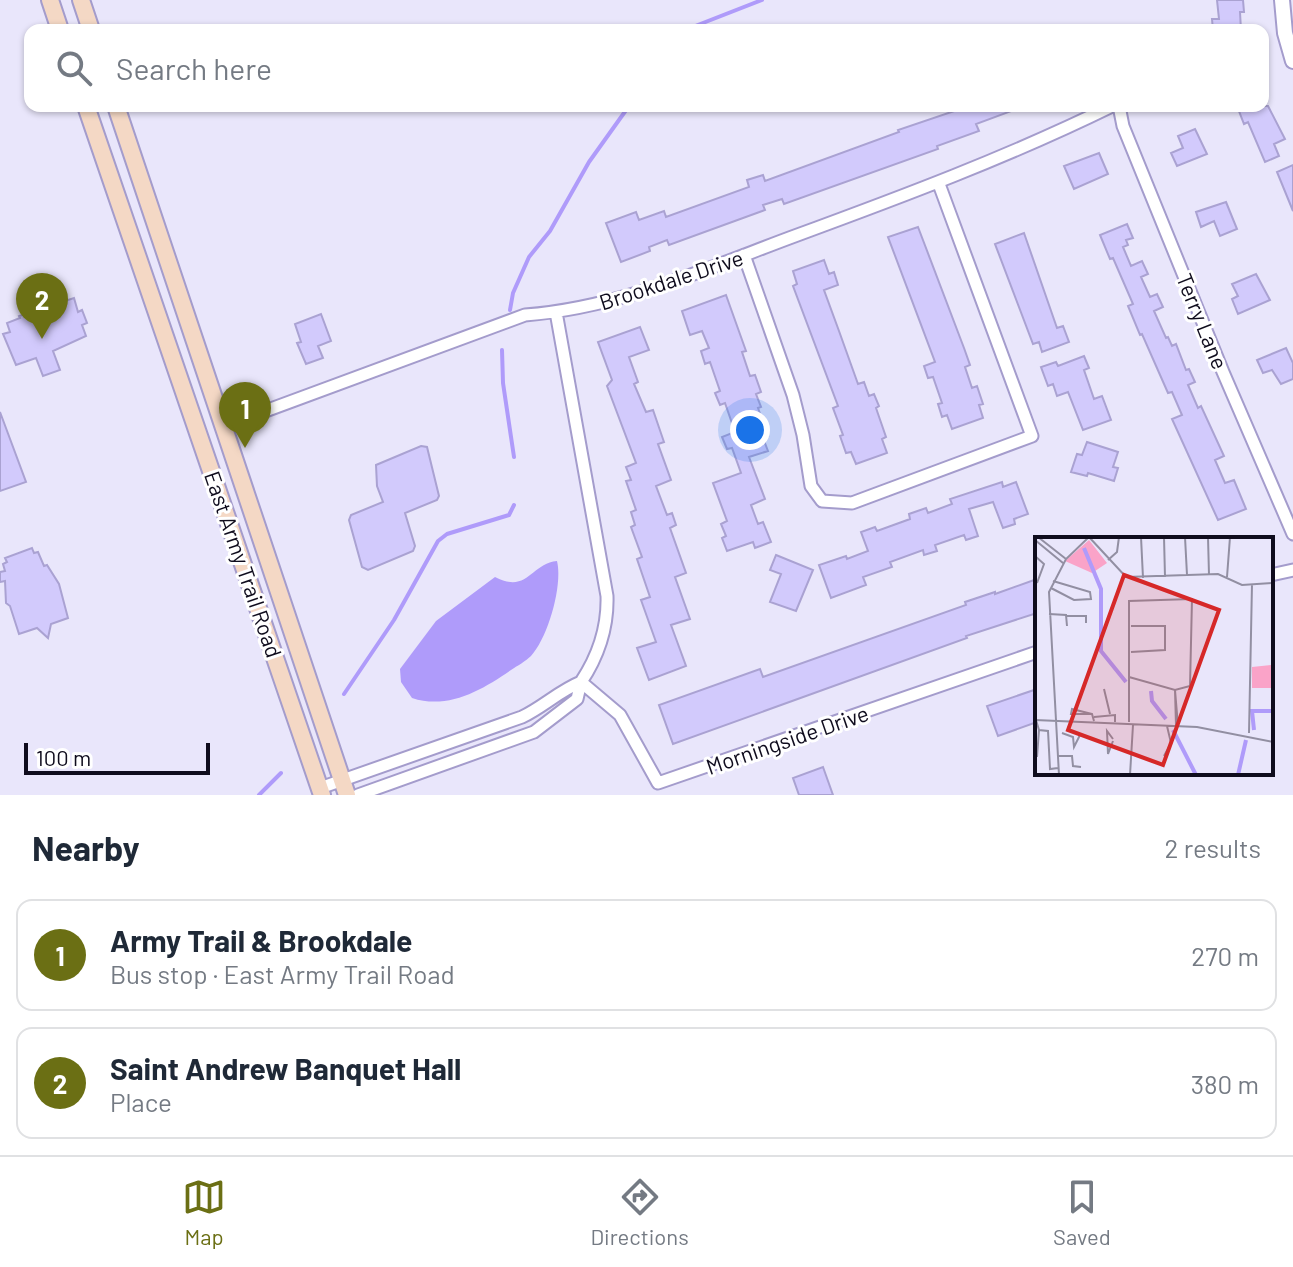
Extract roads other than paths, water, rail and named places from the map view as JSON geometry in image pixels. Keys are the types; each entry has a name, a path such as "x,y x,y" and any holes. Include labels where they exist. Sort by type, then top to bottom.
{"main road":[{"path":"50,0 58,24"},
{"path":"81,0 89,24"},
{"name":"East Army Trail Road","path":"88,112 321,792"},
{"name":"East Army Trail Road","path":"118,112 344,788"},
{"path":"198,431 211,434 228,444"}],"street":[{"path":"1282,0 1285,33 1293,61"},
{"name":"Brookdale Drive","path":"222,427 525,315 623,298 744,255 939,184 1099,112"},
{"name":"Terry Lane","path":"1120,112 1123,126 1217,358 1293,534"},
{"path":"744,255 793,395 811,486 822,501 852,503 1032,436 939,184"},
{"path":"358,795 534,732 545,725 577,699 581,682 603,639 607,596 556,312"},
{"path":"1273,575 1293,570"},
{"name":"Morningside Drive","path":"581,682 620,715 658,783 1035,653"},
{"path":"321,792 344,788 539,709 564,689 581,682"},
{"path":"469,735 475,753"}],"waterway":[{"path":"700,24 762,0"},
{"path":"510,310 513,293 529,257 550,231 589,162 625,112"},
{"path":"502,350 503,383 514,457"},
{"path":"344,694 394,620 438,541 447,534 509,515 514,505"},
{"path":"259,795 281,773"}],"place":[{"name":"Saint Andrew Banquet Hall","path":"42,339"},
{"name":"Army Trail & Brookdale","path":"245,448"}]}
